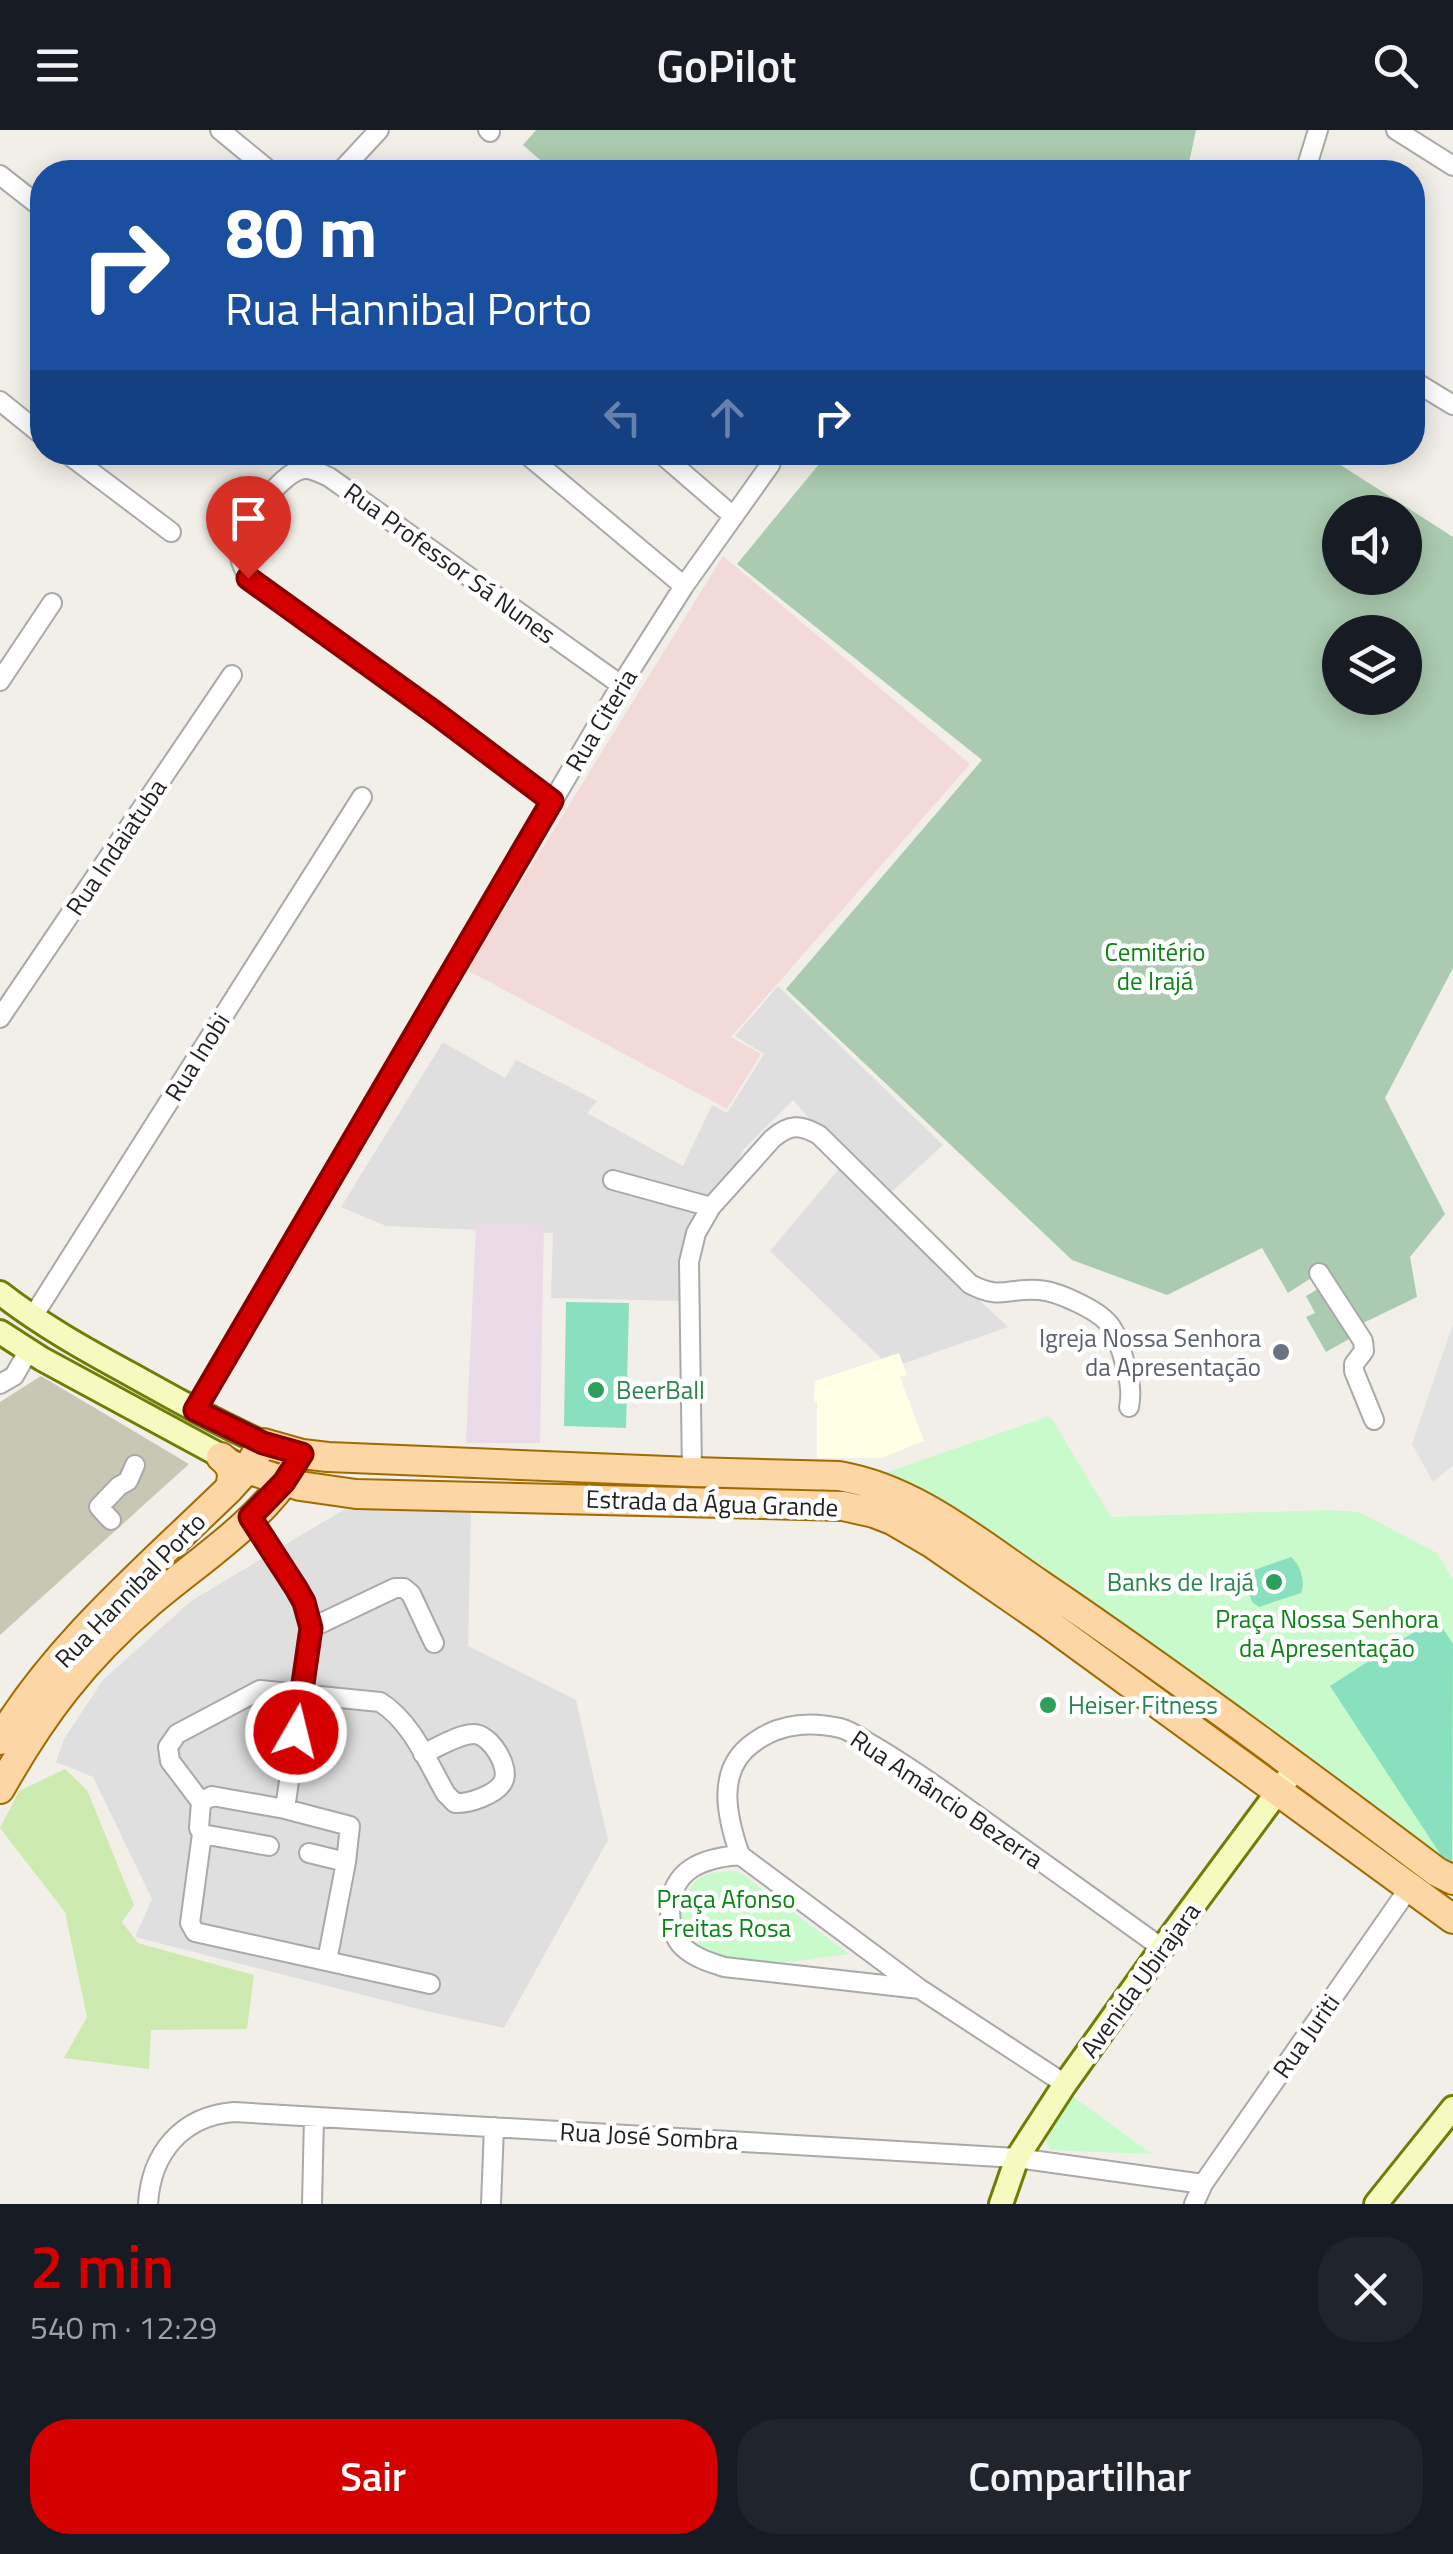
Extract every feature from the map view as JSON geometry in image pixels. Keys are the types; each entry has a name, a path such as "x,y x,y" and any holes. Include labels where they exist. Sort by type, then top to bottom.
{"main road":[{"name":"Estrada da Água Grande","path":"263,1443 328,1457 840,1476 863,1480 923,1506 1106,1630 1453,1880"},
{"name":"Rua Hannibal Porto","path":"0,1740 32,1694 95,1620 263,1443"},
{"name":"Rua Hannibal Porto","path":"0,1789 46,1712 79,1670 148,1604 250,1517 284,1482 302,1454"},
{"name":"Estrada da Água Grande","path":"232,1472 356,1494 844,1506 874,1512 950,1555 1453,1920"}],"street":[{"path":"220,130 256,160"},
{"path":"351,160 379,130"},
{"path":"1309,160 1318,130"},
{"path":"1396,130 1453,166"},
{"path":"0,175 30,199"},
{"path":"1425,388 1453,405"},
{"path":"0,401 30,425"},
{"path":"85,465 171,532"},
{"path":"540,465 684,586"},
{"path":"674,465 733,516"},
{"name":"Rua Citeria","path":"195,1410 621,686 684,586 770,465"},
{"name":"Rua Professor Sá Nunes","path":"552,801 248,578 239,560 240,543 260,508 293,472 307,468 329,476 621,686"},
{"path":"0,680 52,603"},
{"name":"Rua Indaiatuba","path":"0,1018 232,675"},
{"name":"Rua Inobi","path":"32,1318 362,796"},
{"path":"692,1472 689,1262 696,1234 712,1207 772,1138 795,1126 819,1135 970,1284 1002,1294 1034,1289 1050,1292 1106,1320 1115,1332 1130,1378 1129,1406"},
{"path":"613,1180 712,1207"},
{"path":"1319,1272 1363,1341 1364,1351 1354,1364 1354,1371 1374,1420"},
{"name":"Estrada da Água Grande","path":"0,1293 32,1318 195,1410 263,1443"},
{"name":"Estrada da Água Grande","path":"0,1332 232,1472"},
{"path":"0,1384 14,1376 29,1350"},
{"path":"111,1520 99,1507 128,1481 135,1465"},
{"path":"250,1517 304,1602 311,1628 284,1809"},
{"path":"311,1628 395,1588 404,1588 411,1594 434,1643"},
{"path":"423,1754 466,1736 487,1737 500,1756 505,1773 503,1782 466,1804 455,1803 446,1794 404,1722 380,1702 260,1690 178,1734 168,1747 170,1761 202,1802 198,1828 202,1834 190,1923 195,1932 430,1984"},
{"name":"Rua Amâncio Bezerra","path":"740,1855 726,1800 730,1772 746,1748 782,1727 811,1724 844,1729 908,1766 1162,1948"},
{"name":"Avenida Ubirajara","path":"1002,2204 1017,2158 1065,2084 1296,1767"},
{"path":"202,1802 212,1796 350,1826 327,1961"},
{"path":"202,1834 269,1846"},
{"path":"309,1853 346,1862"},
{"path":"920,1989 724,1967 697,1958 679,1944 670,1921 670,1896 684,1874 698,1864 714,1857 740,1855 920,1989 1065,2084"},
{"name":"Rua Juriti","path":"1194,2204 1202,2184 1409,1888"},
{"path":"1376,2204 1453,2108"},
{"name":"Rua José Sombra","path":"148,2204 152,2174 175,2136 193,2122 234,2112 1017,2158 1202,2184"},
{"path":"312,2204 314,2117"},
{"path":"491,2204 494,2127"}],"shaded area":[{"path":"723,556 970,764 731,1037 761,1054 727,1109 467,970"},
{"path":"778,986 943,1145 884,1199 883,1210 1008,1327 891,1368 770,1251 848,1158 793,1100 744,1149 720,1194 695,1221 683,1301 551,1298 553,1233 386,1226 341,1207 443,1042 505,1078 516,1060 597,1101 587,1113 683,1166 712,1105 727,1113 764,1054 735,1036"},
{"path":"476,1224 544,1225 540,1443 466,1443"},
{"path":"1453,1324 1453,1465 1433,1482 1412,1444"},
{"path":"899,1353 907,1375 900,1377 924,1441 881,1458 817,1458 815,1381"},
{"path":"41,1376 189,1464 0,1635 0,1402"},
{"path":"345,1509 471,1512 468,1646 576,1700 608,1840 504,2028 135,1937 152,1899 93,1777 56,1762 64,1739 103,1680 191,1601"}],"green space":[{"path":"536,130 1196,130 1190,160 540,160 523,145"},
{"name":"Cemitério de Irajá","path":"818,465 1341,465 1388,495 1322,495 1322,595 1422,595 1422,517 1453,537 1453,968 1385,1098 1445,1214 1410,1257 1417,1297 1357,1326 1319,1273 1288,1293 1262,1248 1167,1295 1072,1260 786,989 982,760 737,564"},
{"path":"1323,1286 1351,1338 1326,1352 1306,1317 1315,1313 1306,1296"},
{"name":"BeerBall","path":"566,1302 629,1303 626,1428 564,1426"},
{"name":"Praça Nossa Senhora da Apresentação","path":"1050,1416 1111,1517 1359,1512 1437,1553 1453,1580 1453,1877 870,1478"},
{"name":"Banks de Irajá","path":"1291,1557 1301,1574 1301,1593 1259,1607 1252,1602 1245,1579 1249,1572"},
{"path":"1436,1618 1453,1644 1452,1872 1330,1686"},
{"path":"65,1769 87,1790 134,1905 122,1922 138,1943 254,1975 247,2029 151,2030 149,2069 64,2058 87,2017 65,1912 0,1828 19,1791"},
{"name":"Praça Afonso Freitas Rosa","path":"738,1871 849,1954 747,1963 710,1952 694,1941 680,1913 689,1891 705,1875"},
{"path":"1068,2093 1152,2154 1050,2150 1042,2128"}],"place":[{"name":"Igreja Nossa Senhora da Apresentação","path":"1281,1352"},
{"name":"BeerBall","path":"596,1390"},
{"name":"Banks de Irajá","path":"1274,1582"},
{"name":"Heiser Fitness","path":"1048,1705"}],"route":[{"path":"248,578 552,801 195,1410 263,1443 302,1454 284,1482 250,1517 304,1602 311,1628 296,1732"}]}
